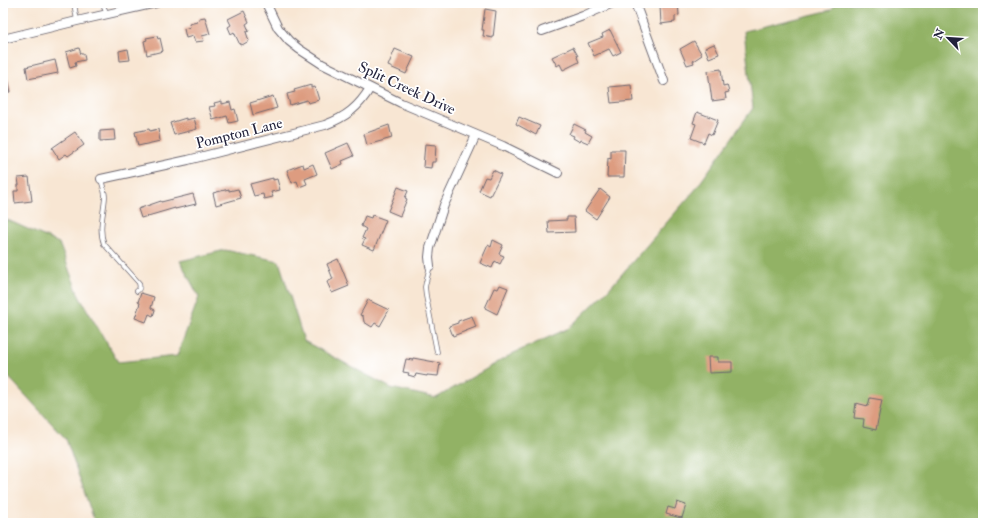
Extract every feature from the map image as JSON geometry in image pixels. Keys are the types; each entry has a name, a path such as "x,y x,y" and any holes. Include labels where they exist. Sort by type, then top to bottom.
{"street":[{"path":"3,39 156,3"},
{"name":"Split Creek Drive","path":"266,3 278,28 289,41 299,49 332,69 401,103 503,146 558,172"},
{"path":"542,31 584,16 613,3"},
{"path":"635,3 664,81"},
{"name":"Pompton Lane","path":"101,178 188,160 326,125 348,114 357,106 370,88"},
{"path":"430,266 430,248 444,205 476,135"}],"lane":[{"path":"74,3 77,21"},
{"path":"102,3 107,14"},
{"path":"101,178 105,196 101,238 104,244 139,283 140,286 137,291"},
{"path":"430,266 425,287 437,352"}],"green space":[{"path":"836,3 983,3 983,523 95,523 66,439 3,371 3,218 59,243 79,296 118,362 177,356 199,297 180,261 225,250 279,261 304,341 391,388 436,398 514,353 569,328 608,290 695,190 753,108 744,31 831,10"}],"building":[{"path":"663,3 678,3 679,15 675,16 675,22 661,24 660,6 663,5"},
{"path":"485,9 496,11 493,38 483,36 484,30 482,30"},
{"path":"244,11 249,22 246,24 249,31 246,32 249,41 240,45 234,32 231,34 228,27 231,25 228,19"},
{"path":"205,17 210,34 202,36 204,41 195,42 193,36 186,38 184,29 190,27 189,24 197,22 199,18"},
{"path":"610,30 621,52 613,56 609,49 594,56 588,43 603,37 602,34"},
{"path":"157,36 158,39 160,38 163,51 147,55 144,41 147,40 146,38"},
{"path":"694,41 702,55 693,61 694,63 687,65 680,49"},
{"path":"714,44 719,54 709,58 705,48"},
{"path":"573,47 578,56 579,62 563,70 560,64 557,66 552,57"},
{"path":"79,48 81,54 84,54 85,60 75,62 76,66 70,68 66,52"},
{"path":"128,49 130,60 120,61 119,51"},
{"path":"395,49 414,57 406,74 388,66"},
{"path":"55,60 58,73 28,79 26,67"},
{"path":"721,69 723,86 727,85 729,92 725,93 726,99 712,101 708,71"},
{"path":"3,70 6,70 11,92 3,93"},
{"path":"311,85 311,88 315,87 319,100 308,103 307,100 290,105 287,94 295,92 294,90"},
{"path":"631,85 633,101 611,103 609,87"},
{"path":"273,96 277,108 253,115 250,103"},
{"path":"222,101 222,104 230,102 232,110 235,109 238,121 229,123 227,116 213,120 209,107 215,106 214,103"},
{"path":"697,112 718,120 712,135 708,133 704,143 691,138 696,124 693,123"},
{"path":"519,117 540,126 536,135 516,124"},
{"path":"186,118 186,120 194,118 197,129 174,135 170,123"},
{"path":"574,124 586,130 585,132 592,136 588,143 581,140 580,142 573,138 574,136 569,134"},
{"path":"389,125 392,138 367,145 364,134"},
{"path":"149,129 150,131 158,129 160,141 138,146 135,132"},
{"path":"114,130 115,140 100,141 100,131"},
{"path":"75,132 84,145 68,156 66,154 59,159 52,148"},
{"path":"348,143 354,156 342,161 343,164 332,169 325,153"},
{"path":"425,144 436,145 435,162 432,162 431,168 423,167"},
{"path":"611,150 625,150 624,177 607,177 608,158 611,159"},
{"path":"303,164 304,168 313,164 317,174 305,179 307,184 299,187 297,181 292,183 287,170"},
{"path":"493,170 501,174 490,196 479,191 485,177 489,178"},
{"path":"29,177 32,201 15,203 14,191 18,191 18,178"},
{"path":"273,178 273,180 277,179 280,190 271,192 273,197 264,199 263,194 254,196 250,184"},
{"path":"398,187 408,191 405,198 407,199 400,216 388,211"},
{"path":"229,189 229,191 238,189 241,198 216,205 213,193"},
{"path":"600,189 610,197 596,219 585,211"},
{"path":"193,194 196,204 175,208 141,218 138,209 161,201"},
{"path":"372,215 386,220 374,250 362,245 365,239 362,238 366,229 361,226 365,216 371,218"},
{"path":"567,217 574,217 575,232 549,233 548,221 567,220"},
{"path":"493,240 503,245 499,254 504,256 500,264 495,261 492,268 480,263 488,245 491,247"},
{"path":"338,259 349,286 332,293 327,282 333,279 327,264"},
{"path":"500,285 508,288 497,314 485,308 494,288 498,289"},
{"path":"141,293 154,297 151,308 155,310 153,316 149,314 146,322 135,318 140,303 138,302"},
{"path":"368,300 389,310 380,326 375,323 372,327 364,322 363,316 360,315"},
{"path":"472,316 476,327 453,336 449,326"},
{"path":"708,357 718,357 718,362 732,362 732,372 709,373"},
{"path":"413,358 440,363 438,376 416,374 415,377 408,375 409,373 403,372 406,359 413,360"},
{"path":"870,398 882,400 876,430 863,427 864,419 854,418 856,403 868,406"},
{"path":"677,502 686,505 682,518 666,514 668,507 675,509"}]}
